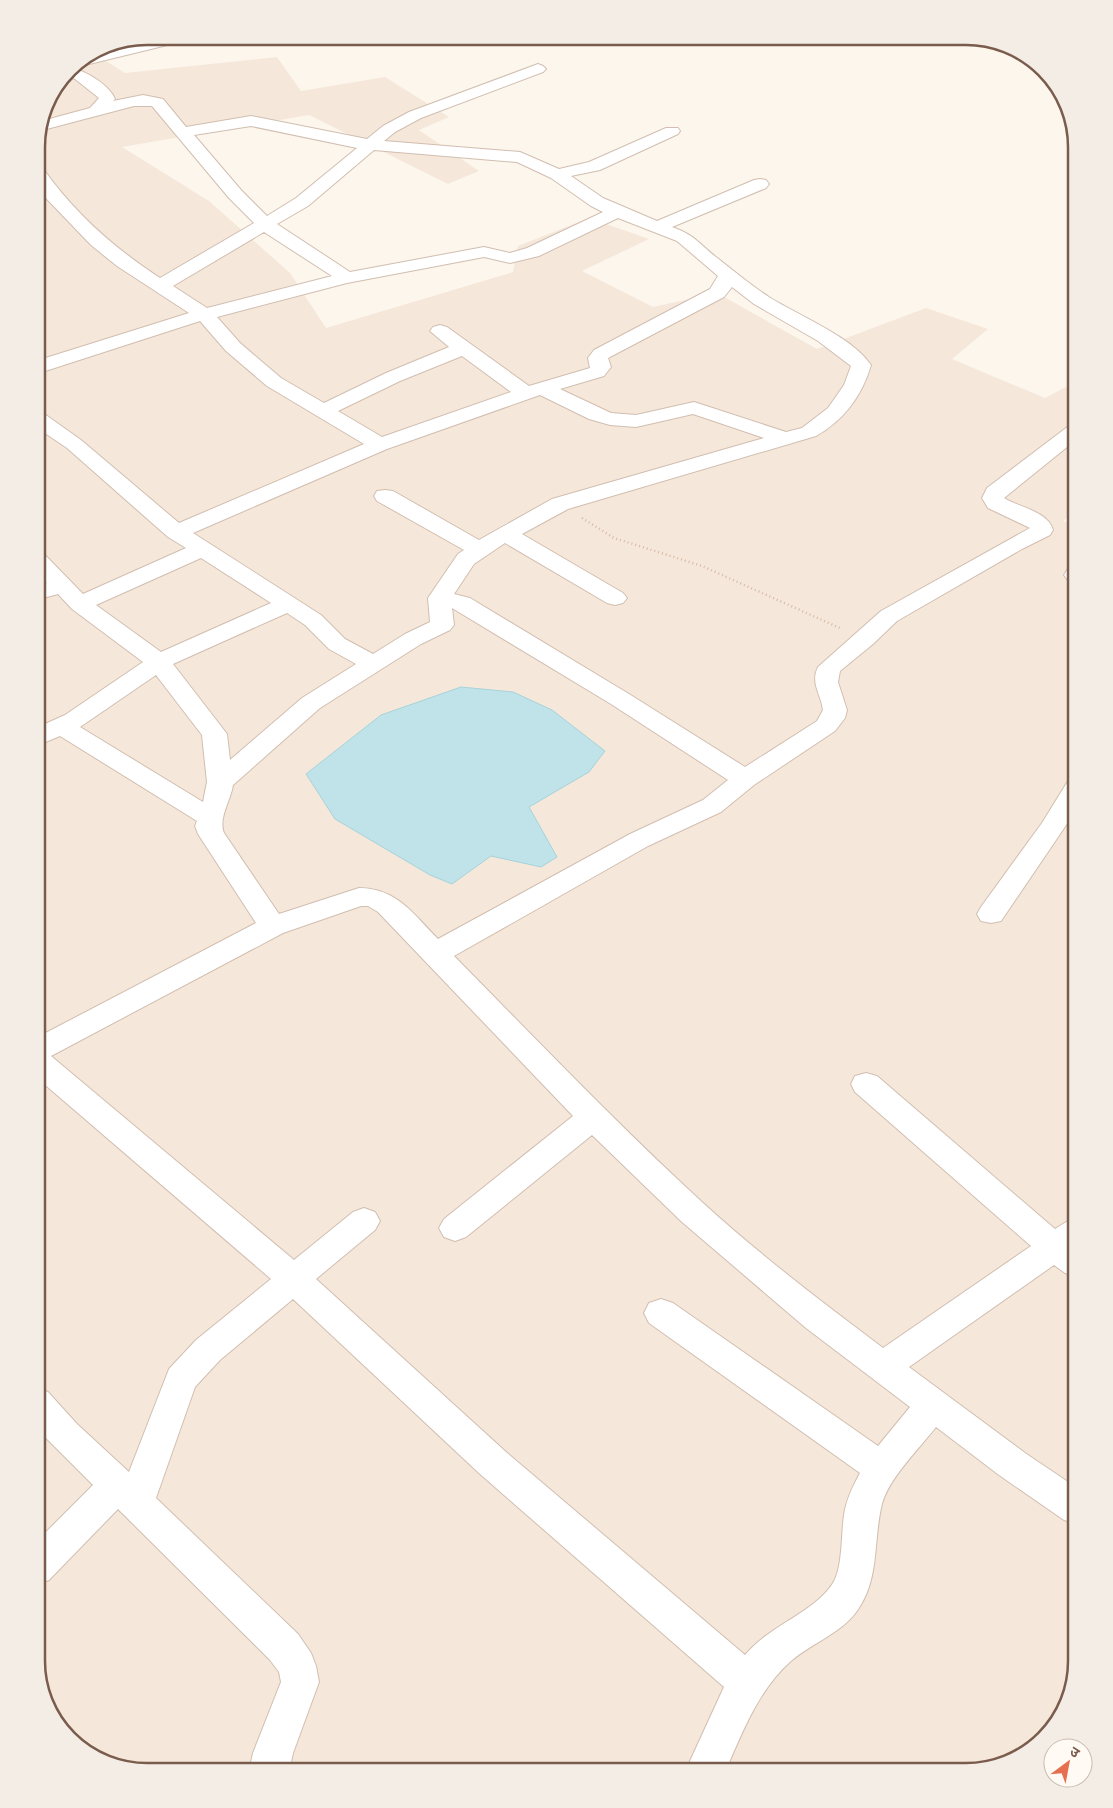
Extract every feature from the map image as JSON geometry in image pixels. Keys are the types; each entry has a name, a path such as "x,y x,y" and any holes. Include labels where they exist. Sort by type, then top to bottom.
{"street":[{"path":"111,52 123,48"},
{"path":"160,286 302,202 389,129 415,115 538,69"},
{"path":"76,74 106,96 107,99 96,110"},
{"path":"48,124 133,101 151,100 157,102 235,194 266,225 347,278"},
{"path":"183,132 250,121 371,145 506,155 532,161 557,174 597,202 617,212 683,237 761,300 832,342 855,358 861,365 860,373 839,410 824,424 809,432 560,504 479,549 466,559 440,598 442,625 413,639 311,703 220,782"},
{"path":"557,174 594,166 672,131"},
{"path":"657,227 760,184"},
{"path":"45,197 123,262 204,314 233,347 274,382 380,444"},
{"path":"45,365 204,314 347,278 484,252 510,258 518,257 617,212"},
{"path":"176,532 380,444 533,390 597,372 601,367 598,358 601,354 717,293 728,275"},
{"path":"440,331 463,348 533,390 596,415 610,419 636,421 694,408 786,439"},
{"path":"323,411 394,376 463,348"},
{"path":"45,423 74,444 176,532 313,620 337,644 373,664"},
{"path":"434,954 639,840 712,806 745,779 834,719 836,710 825,678 826,672 830,667 865,639 889,616 1014,544 1042,530 1042,526 1035,521 996,503 993,498 995,492 1068,436"},
{"path":"385,496 479,549"},
{"path":"505,534 615,598"},
{"path":"80,604 202,549"},
{"path":"45,568 80,604 159,662 214,734 220,782 219,793 209,817 208,826 211,834 273,926"},
{"path":"45,591 62,586"},
{"path":"440,598 462,603 620,699 745,779"},
{"path":"45,734 62,727 159,662 288,604"},
{"path":"62,727 209,817"},
{"path":"990,914 1052,828 1068,802"},
{"path":"45,1046 273,926 359,897 373,897 388,905 593,1117 693,1213 818,1318 1012,1464 1068,1502"},
{"path":"45,1068 294,1279 493,1463 748,1682"},
{"path":"866,1084 1068,1246"},
{"path":"455,1228 593,1117"},
{"path":"45,1561 127,1493 181,1379 208,1350 364,1221"},
{"path":"882,1367 1068,1248"},
{"path":"661,1312 882,1469"},
{"path":"709,1763 748,1682 777,1649 832,1611 847,1594 854,1573 864,1504 872,1486 882,1469 933,1405"},
{"path":"45,1413 65,1435 284,1647 296,1666 300,1682 271,1763"}],"path":[{"path":"560,504 614,538 702,566 865,639"}],"shaded area":[{"path":"100,57 125,73 277,57 301,91 385,77 449,117 419,130 479,171 448,184 309,115 122,147 209,201 290,273 326,328 513,272 518,246 589,218 649,239 582,271 653,307 717,293 817,349 926,308 988,329 952,359 1045,398 1068,386 1068,517 1063,521 1068,523 1068,1661 1065,1687 1047,1723 1023,1746 999,1758 972,1763 141,1763 114,1758 90,1746 80,1738 62,1718 50,1694 45,1667 45,141 50,114 62,90 70,80 90,62"}],"water":[{"path":"461,687 513,692 552,710 605,751 589,772 529,807 557,857 541,867 491,856 452,884 430,875 335,819 306,774 381,715"}]}
